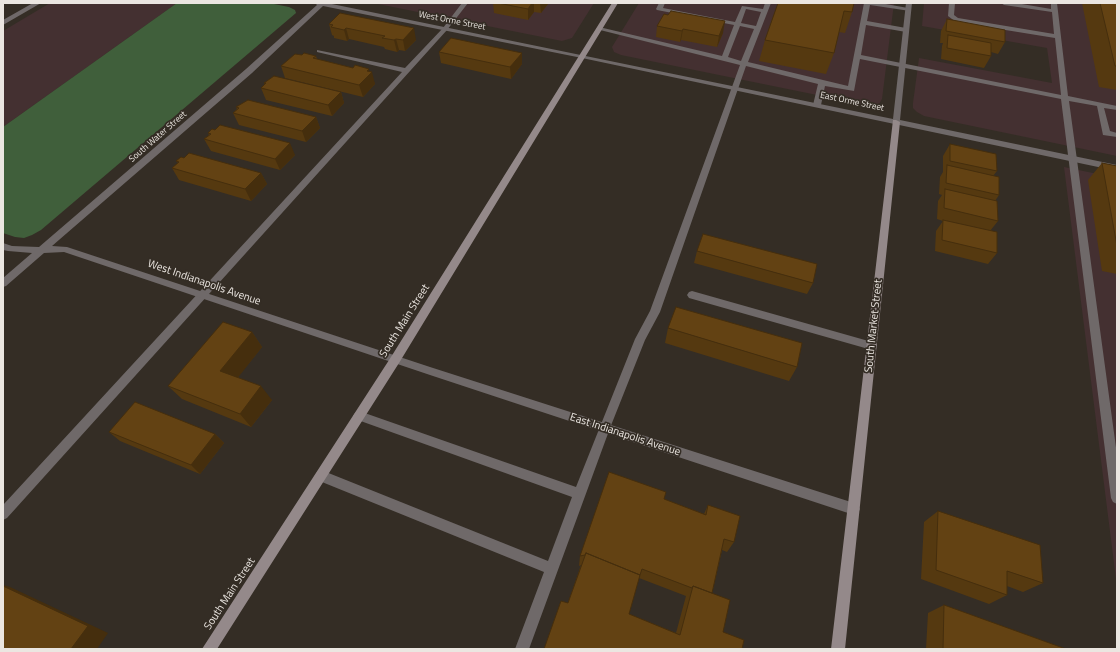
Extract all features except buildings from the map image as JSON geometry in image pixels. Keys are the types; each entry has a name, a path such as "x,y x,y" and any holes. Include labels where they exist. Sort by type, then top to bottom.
{"street":[{"path":"3,23 38,3"},
{"name":"West Orme Street","path":"321,3 582,56"},
{"name":"South Water Street","path":"3,283 243,76 321,3"},
{"path":"3,514 445,29 464,3"},
{"name":"South Main Street","path":"209,649 395,360 615,3"},
{"path":"662,3 659,9 758,28"},
{"path":"522,649 604,428 640,339 655,312 734,88 768,3"},
{"path":"599,29 851,89 863,22 868,3 909,7"},
{"path":"952,3 951,16 956,20 1058,37"},
{"path":"1004,3 1055,11"},
{"path":"1054,3 1072,159 1117,498"},
{"path":"724,59 744,7 765,11"},
{"name":"South Market Street","path":"838,649 909,7"},
{"path":"863,22 906,30"},
{"path":"319,51 407,71"},
{"name":"East Orme Street","path":"582,56 1117,168"},
{"path":"857,56 1117,108"},
{"path":"817,105 822,83"},
{"path":"1100,105 1106,133 1117,135"},
{"name":"West Indianapolis Avenue","path":"3,246 11,249 64,249 395,360"},
{"path":"692,295 872,346"},
{"name":"East Indianapolis Avenue","path":"395,360 854,509"},
{"path":"359,416 580,494"},
{"path":"320,476 552,569"}],"shaded area":[{"path":"50,3 177,3 3,127 3,31"},
{"path":"373,3 594,3 572,38 562,41"},
{"path":"639,3 894,3 882,99 879,104 871,106 621,55 614,52 612,47"},
{"path":"924,3 1117,3 1117,156 924,116 917,112 913,108 913,103 919,58 1052,83 1047,48 922,26"},
{"path":"1064,167 1117,178 1117,587"}],"green space":[{"path":"177,3 269,3 289,7 295,10 296,13 41,230 24,238 3,233 3,127"}]}
